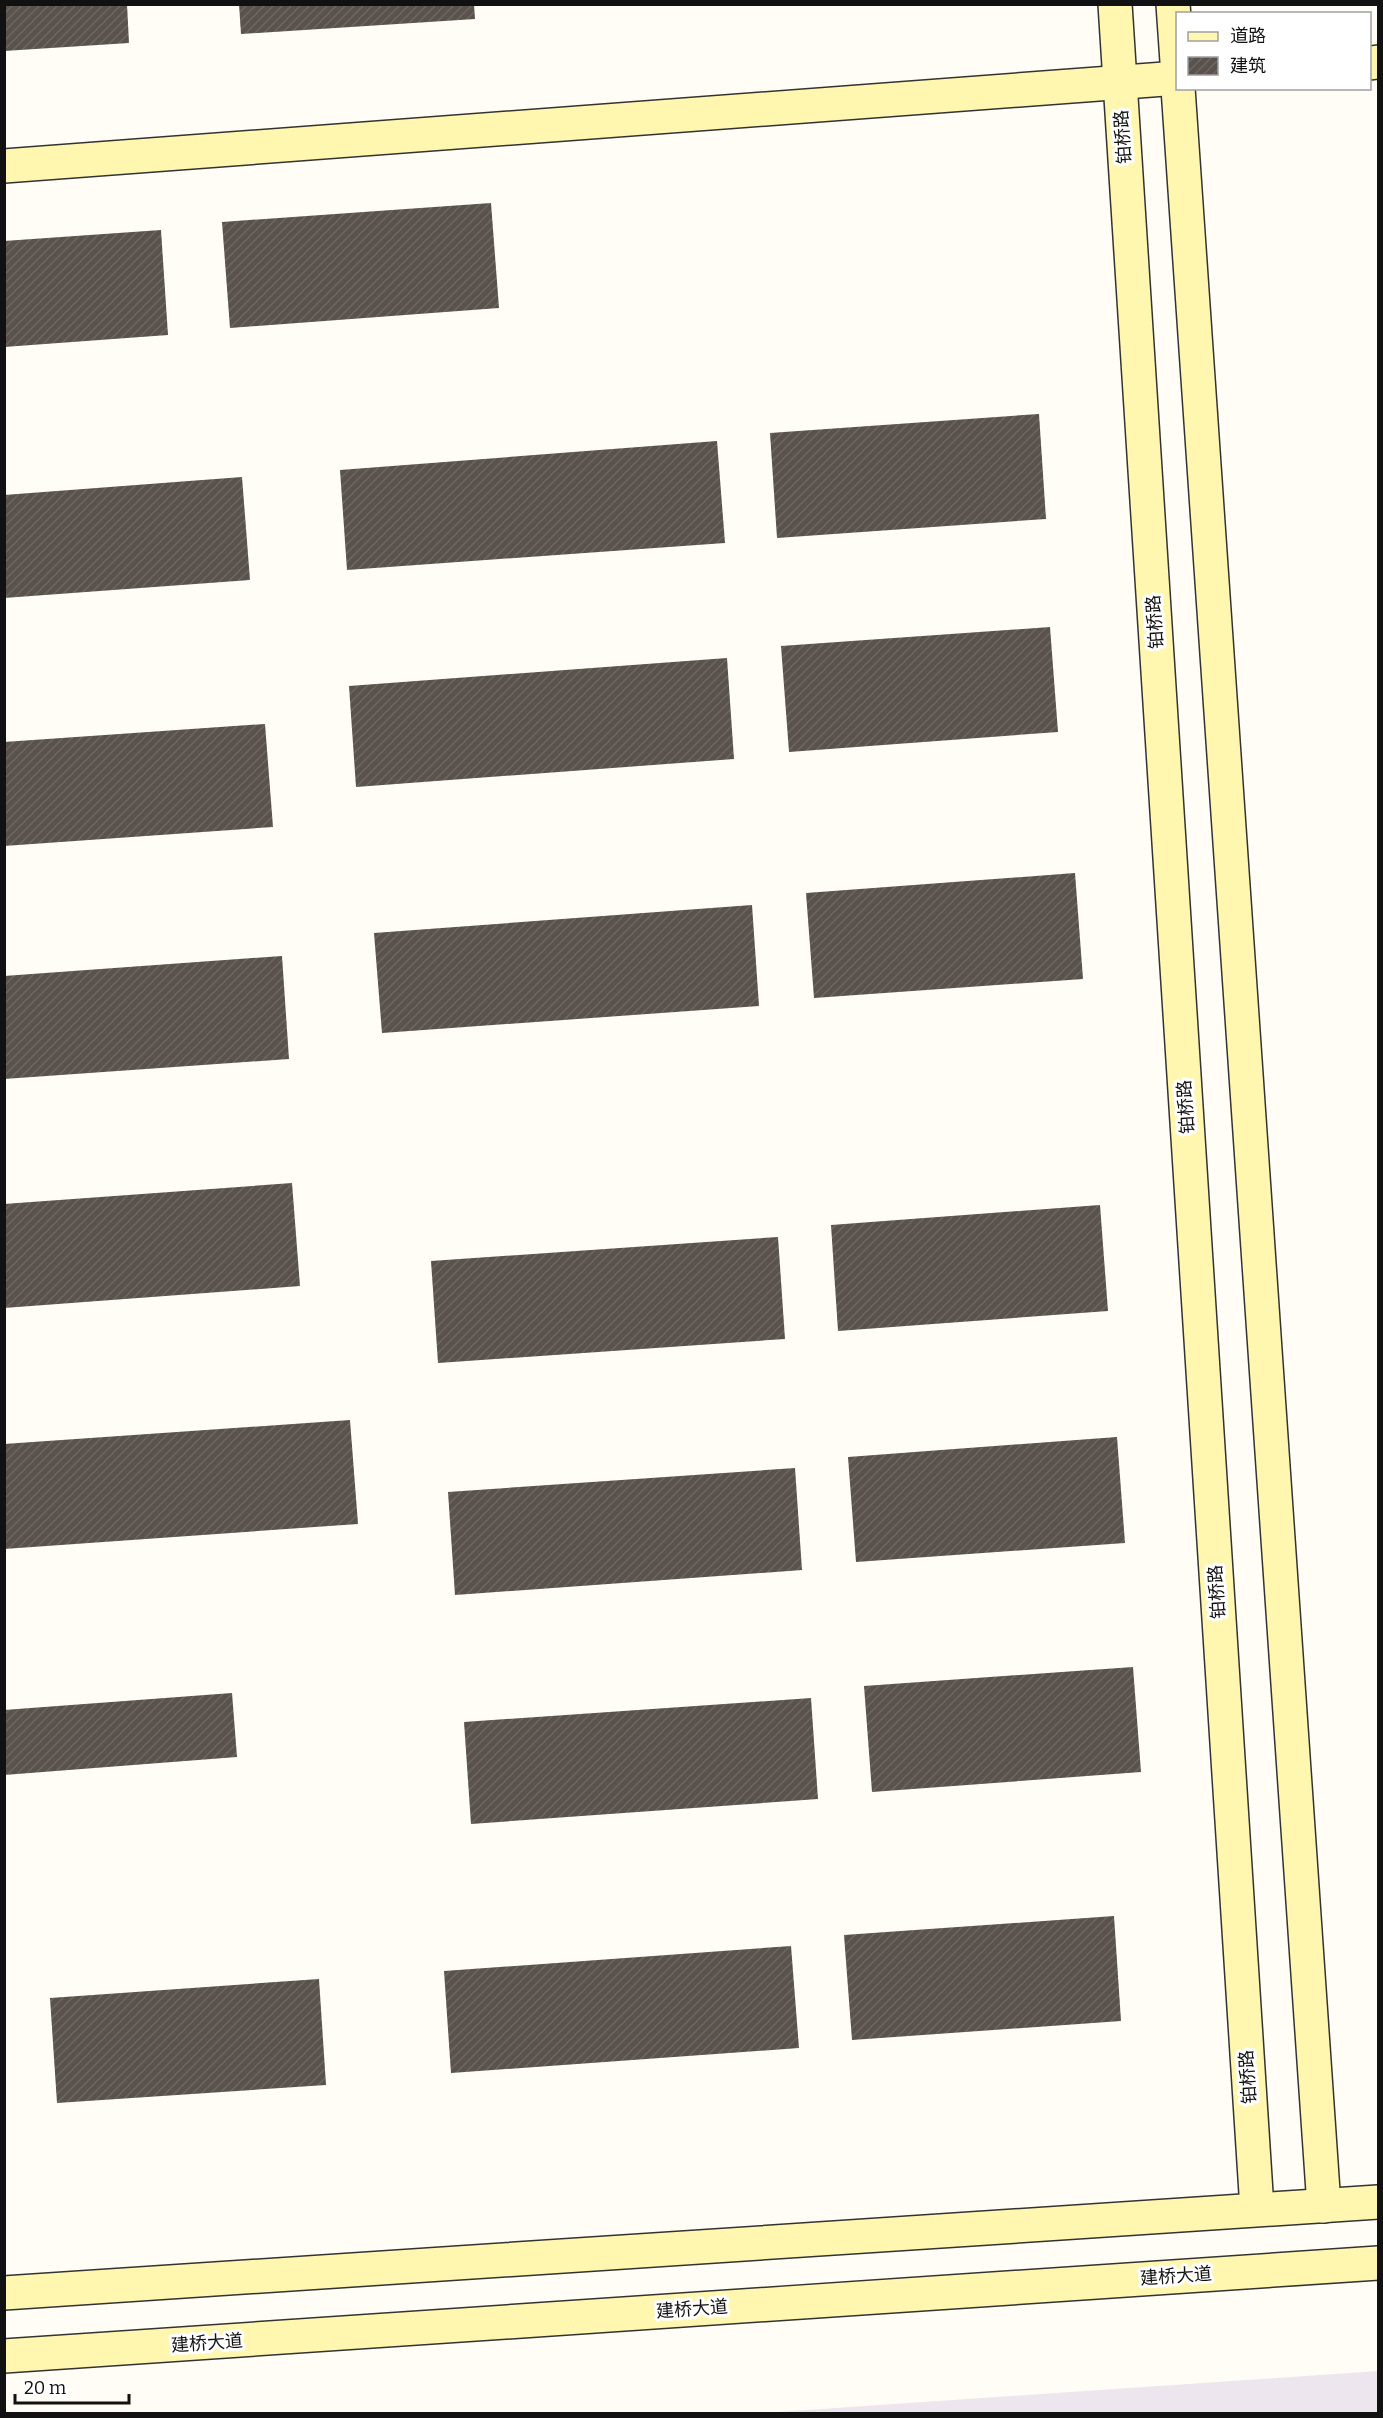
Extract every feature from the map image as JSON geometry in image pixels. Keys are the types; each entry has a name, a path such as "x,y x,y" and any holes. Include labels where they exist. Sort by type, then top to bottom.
{"street":[{"name":"铂桥路","path":"1115,4 1257,2209"},
{"path":"1173,4 1176,48"},
{"path":"4,166 1176,77"},
{"path":"1178,90 1324,2206"},
{"path":"4,2293 1378,2202"},
{"name":"建桥大道","path":"4,2356 1378,2263"}],"shaded area":[{"path":"1378,2371 1378,2413 763,2413"}],"building":[{"path":"4,4 127,4 129,43 4,51"},
{"path":"239,4 474,4 475,19 241,34"},
{"path":"491,203 499,308 230,328 222,222"},
{"path":"161,230 168,335 4,347 4,241"},
{"path":"1039,414 1046,519 777,538 770,433"},
{"path":"717,441 725,543 347,570 340,470"},
{"path":"242,477 250,580 4,598 4,495"},
{"path":"1050,627 1058,732 789,752 781,646"},
{"path":"727,658 734,759 356,787 349,686"},
{"path":"265,724 273,827 4,846 4,742"},
{"path":"1075,873 1083,979 814,998 806,893"},
{"path":"752,905 759,1006 382,1033 374,933"},
{"path":"282,956 289,1059 4,1079 4,976"},
{"path":"292,1183 300,1286 4,1308 4,1204"},
{"path":"1100,1205 1108,1311 838,1331 831,1225"},
{"path":"778,1237 785,1339 438,1363 431,1261"},
{"path":"350,1420 358,1524 4,1549 4,1444"},
{"path":"1117,1437 1125,1543 856,1562 848,1457"},
{"path":"795,1468 802,1570 455,1595 448,1492"},
{"path":"1133,1667 1141,1772 872,1792 864,1686"},
{"path":"232,1693 237,1757 4,1775 4,1710"},
{"path":"811,1698 818,1799 471,1824 464,1722"},
{"path":"1114,1916 1121,2021 852,2040 844,1935"},
{"path":"791,1946 799,2048 451,2073 444,1971"},
{"path":"319,1979 326,2085 57,2103 50,1998"}]}
